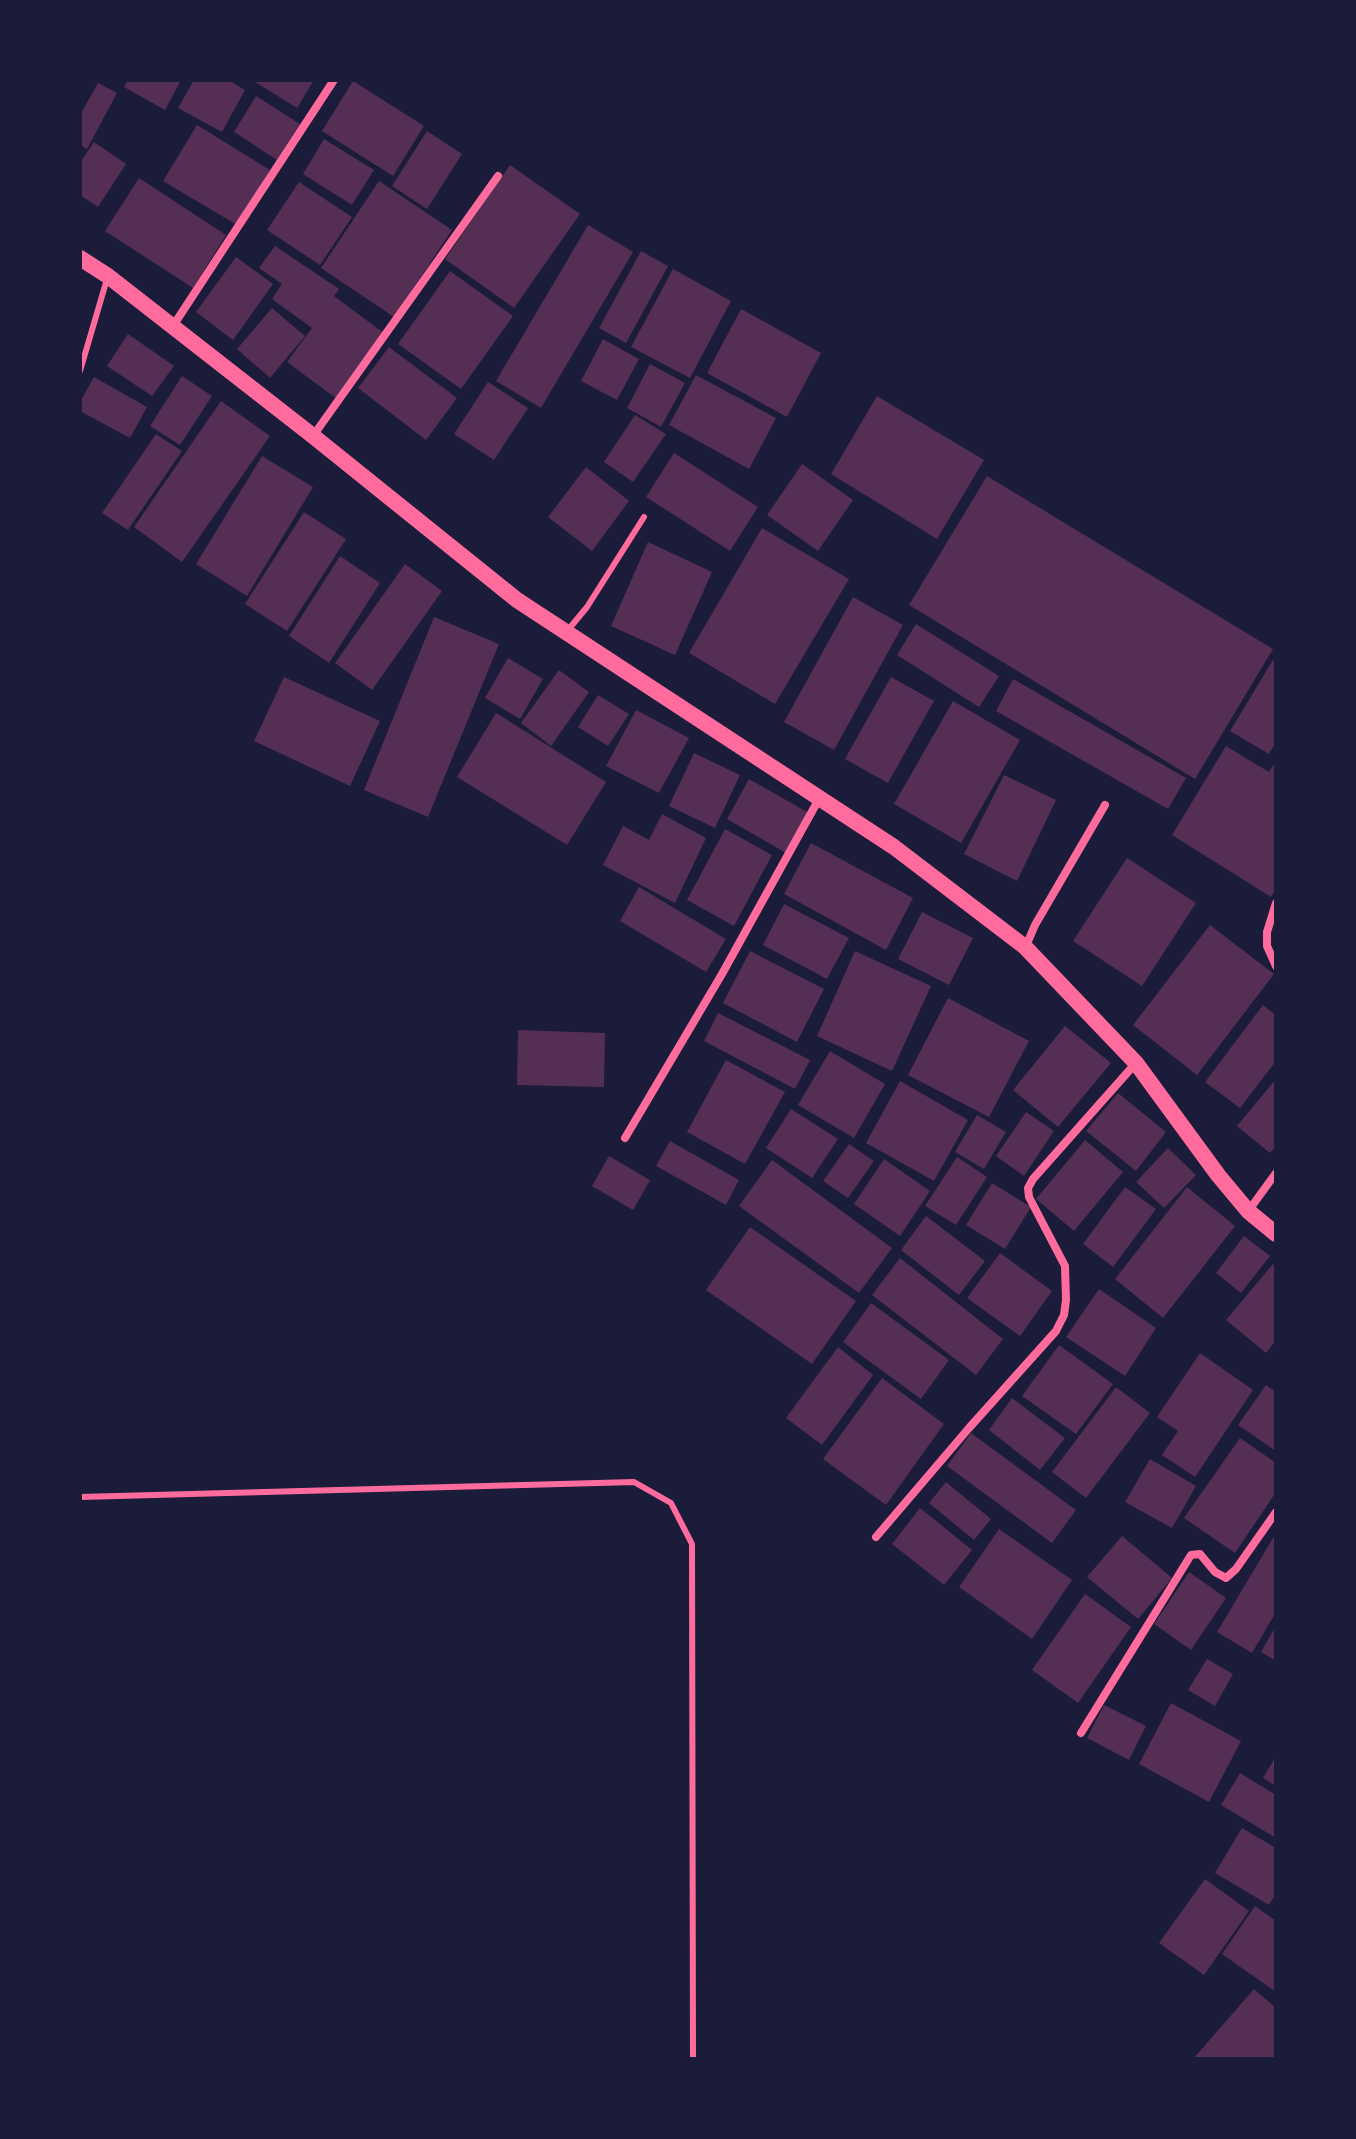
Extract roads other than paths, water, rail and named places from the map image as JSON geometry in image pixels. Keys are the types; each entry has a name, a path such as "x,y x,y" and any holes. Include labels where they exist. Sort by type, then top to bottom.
{"main road":[{"path":"80,258 108,276 313,436 517,600 821,797 894,847 1025,947 1136,1063 1218,1175 1248,1211 1276,1234"}],"street":[{"path":"172,327 331,89 334,80"},
{"path":"313,436 498,176"},
{"path":"625,1138 821,797"},
{"path":"1025,947 1105,805"},
{"path":"1276,903 1267,932 1267,946 1276,966"},
{"path":"876,1537 1056,1331 1064,1315 1065,1266 1029,1197 1028,1188 1136,1063"},
{"path":"1248,1211 1276,1173"},
{"path":"1081,1733 1191,1555 1200,1554 1215,1572 1226,1578 1236,1569 1276,1512"}],"lane":[{"path":"80,371 108,276"},
{"path":"565,633 587,607 644,517"},
{"path":"80,1497 634,1482 671,1503 692,1544 693,2059"}]}
